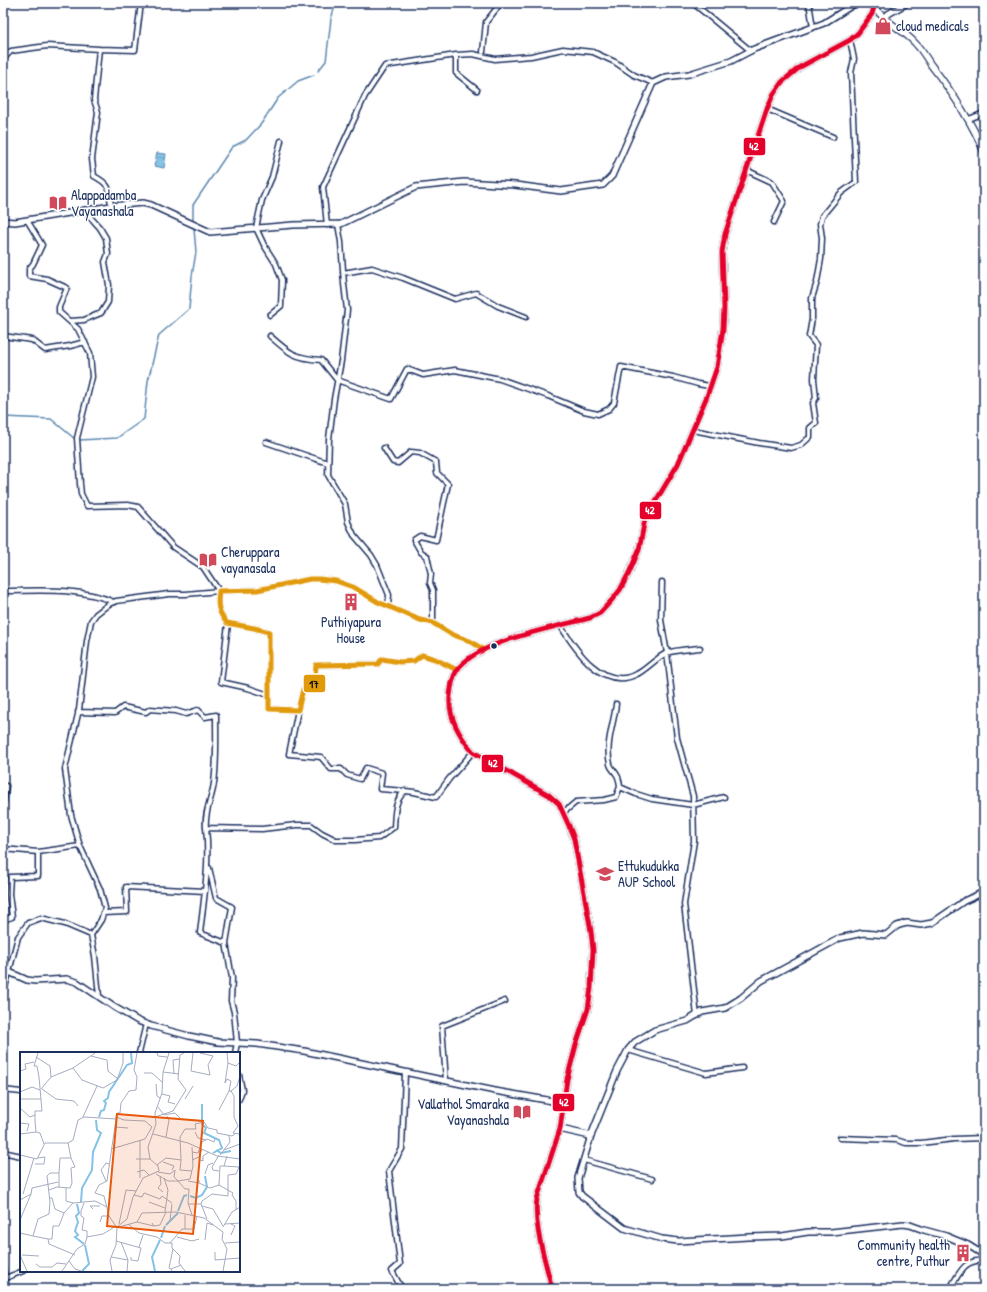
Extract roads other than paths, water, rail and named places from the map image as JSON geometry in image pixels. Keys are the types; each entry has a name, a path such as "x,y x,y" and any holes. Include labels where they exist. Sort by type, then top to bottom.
{"main road":[{"path":"873,5 883,17 914,42 938,73 969,119 984,152"},
{"path":"552,1289 536,1222 535,1210 560,1129 567,1079 588,1009 592,980 593,950 591,931 574,839 564,812 559,804 548,795 473,752 465,743 452,717 450,700 453,678 457,670 465,662 484,650 512,638 590,618 600,613 620,590 635,562 645,519 678,464 707,396 709,386 717,367 723,329 724,308 722,252 725,234 773,95 782,82 800,67 850,40 858,33 872,14 873,5"},
{"path":"560,1129 591,1136"}],"street":[{"path":"3,58 10,51 47,46 135,50 141,3"},
{"path":"483,52 486,22 497,8 496,3"},
{"path":"693,3 751,51"},
{"path":"809,3 813,27"},
{"path":"3,221 8,222 27,220 111,206 143,203 151,204 210,232 256,228 327,225 341,224 416,187 464,182 515,185 561,191 603,185 612,176 653,84 666,77 689,74 731,61 751,51 824,23 856,3"},
{"path":"883,17 907,3"},
{"path":"693,430 791,448 802,445 810,437 810,428 816,423 813,403 816,398 814,379 816,345 808,336 812,319 812,298 818,282 821,259 821,220 822,216 841,193 856,182 851,73 854,58 850,40"},
{"path":"99,49 94,100 98,112 92,159 94,176 104,181 108,187 111,206"},
{"path":"327,225 323,187 365,96 385,66 473,54 495,59 530,56 563,49 593,52 615,62 634,75 653,84"},
{"path":"456,56 456,73 477,90"},
{"path":"767,109 833,137"},
{"path":"969,119 984,113"},
{"path":"270,315 281,306 282,280 276,264 264,245 256,228 262,200 272,177 282,141"},
{"path":"746,170 772,182 784,201 774,222"},
{"path":"70,321 84,320 101,313 108,302 109,285 105,262 108,254 106,238 100,228 84,210"},
{"path":"27,220 42,245 33,264 29,268 29,276 46,280 67,288 59,307 59,312 78,329 90,353 92,377 77,438 81,494 87,506 128,504 138,506 173,547 203,567 219,591 219,613 228,624 269,632 269,709 298,710"},
{"path":"338,224 347,310 329,439 328,475 345,504 349,526 377,565 388,596 388,606"},
{"path":"343,273 372,268 403,278 455,299 476,293 498,306 526,317"},
{"path":"3,336 32,340 45,350 85,342"},
{"path":"270,336 284,349 295,356 321,360 338,380 391,399 407,369 423,375 455,370 500,379 548,396 584,411 598,414 609,409 614,403 621,367 709,386"},
{"path":"266,442 328,463"},
{"path":"384,448 392,462 398,463 411,452 420,453 436,462 437,473 448,484 436,540 420,536 414,540 421,552 427,556 429,562 431,574 430,583 433,590 433,623"},
{"path":"98,996 95,956 91,935 101,920 105,908 100,890 80,846 71,815 65,769 78,712 91,621 96,614 114,602 169,594 257,590 300,580 319,578 336,581 353,587 378,602 420,620 433,623 451,634 470,641 484,650"},
{"path":"662,582 661,620 667,653 677,738 693,796 694,805 694,841 684,904 696,1016"},
{"path":"3,591 79,592 114,602"},
{"path":"228,624 221,682 248,688 269,695"},
{"path":"560,625 576,649 587,660 604,674 615,678 626,678 636,675 667,653 700,648"},
{"path":"414,792 380,789 382,773 366,768 360,779 346,775 341,769 331,769 321,757 289,754 303,689 314,689 316,665 378,664 382,659 400,662 414,661 422,655 435,659 457,670"},
{"path":"564,812 576,802 604,800 616,797 620,787 618,777 610,765 608,752 616,704"},
{"path":"78,712 115,713 123,707 146,712 150,709 176,711 186,714 198,710 205,717 216,715 216,768 214,785 205,819 208,845 208,864 200,933 226,943"},
{"path":"206,828 262,829 296,825 311,825 322,833 336,840 379,838 394,828 395,807 401,795 405,791 436,797 449,779 473,752"},
{"path":"3,786 6,786 3,808"},
{"path":"620,787 652,799 694,805 724,797"},
{"path":"3,849 38,852 80,846"},
{"path":"3,920 12,917 9,894 10,877 38,876 38,852"},
{"path":"208,864 216,898 232,907 226,943 232,978 231,1001 234,1012 237,1043 235,1052"},
{"path":"103,913 127,912 126,887 205,891"},
{"path":"984,892 964,901 932,923 921,925 907,923 897,926 886,935 863,933 840,938 761,981 741,998 725,1008 702,1012 687,1021 655,1030 635,1042 628,1050 617,1071 591,1136 578,1178 579,1192 582,1196 624,1228 662,1239 678,1241 782,1236 808,1232 831,1232 910,1224 968,1245 984,1255"},
{"path":"3,995 6,972 18,937 28,923 41,918 64,924 91,935"},
{"path":"6,972 35,981 67,979 77,982 114,1007 146,1024 218,1042 304,1051 404,1073 564,1103"},
{"path":"446,1081 442,1026 505,1001"},
{"path":"140,1052 146,1024"},
{"path":"628,1050 706,1072 742,1068"},
{"path":"402,1289 392,1272 400,1264 389,1171 402,1149 404,1073"},
{"path":"240,1080 242,1090 240,1096"},
{"path":"3,1090 20,1092"},
{"path":"840,1138 896,1140 921,1143 954,1139 984,1138"},
{"path":"3,1152 20,1156"},
{"path":"584,1160 652,1179"},
{"path":"952,1285 964,1265 970,1262 984,1260"},
{"path":"3,1279 20,1272"}],"water":[{"path":"157,153 166,154 164,168 154,166"}],"waterway":[{"path":"318,71 326,61 331,19 336,3"},
{"path":"193,220 193,205 232,147 246,140 261,124 278,98 298,81 314,75"},
{"path":"79,440 117,438 144,419 148,381 159,335 189,309 196,252 194,229"},
{"path":"3,417 51,419 75,439"},
{"path":"3,1253 10,1289"}],"place":[{"name":"cloud medicals","path":"883,26"},
{"name":"Alappadamba Vayanashala","path":"58,203"},
{"name":"Cheruppara vayanasala","path":"208,560"},
{"name":"Puthiyapura House","path":"351,602"},
{"name":"Ettukudukka AUP School","path":"605,874"},
{"name":"Vallathol Smaraka Vayanashala","path":"522,1112"},
{"name":"Community health centre, Puthur","path":"963,1253"}]}
